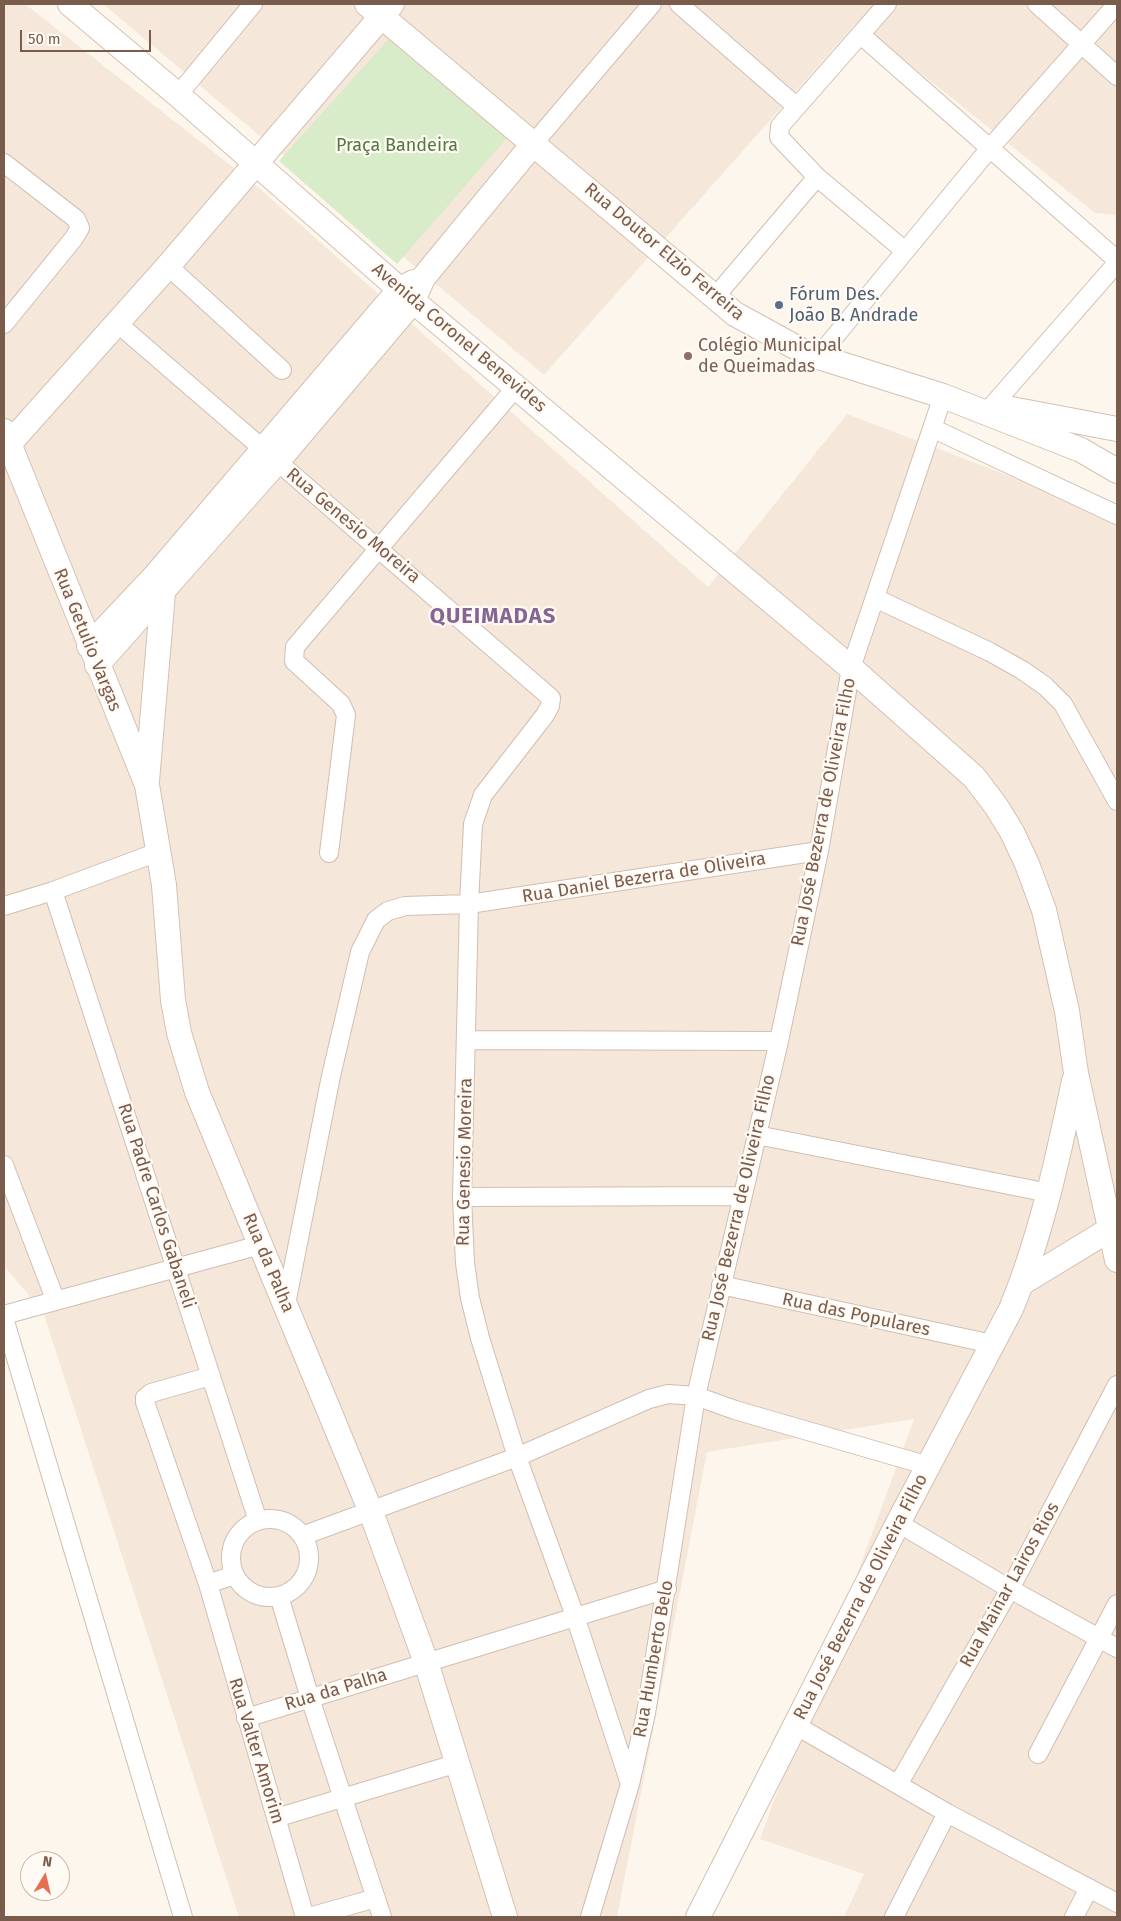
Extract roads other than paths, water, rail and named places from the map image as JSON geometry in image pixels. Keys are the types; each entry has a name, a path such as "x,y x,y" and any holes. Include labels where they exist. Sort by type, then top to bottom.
{"main road":[{"name":"Avenida Coronel Benevides","path":"70,4 178,94 406,295 517,386 851,668"},
{"path":"6,442 168,266 255,163 381,8 534,143 423,278 406,295 270,456 163,593 93,655"},
{"name":"Rua Doutor Elzio Ferreira","path":"534,143 734,314 806,354 943,396"},
{"path":"943,396 1117,429"},
{"path":"943,396 1081,450 1117,471"},
{"name":"Rua Getulio Vargas","path":"6,442 146,785 158,852"},
{"path":"93,655 154,576 270,456"},
{"path":"146,785 163,593"},
{"name":"Rua José Bezerra de Oliveira Filho","path":"851,668 974,777 996,806 1012,832 1027,864 1044,910 1067,1011 1076,1072 1113,1228 1117,1260"},
{"name":"Rua da Palha","path":"158,852 164,885 173,1000 179,1033 197,1092 371,1512 426,1662 505,1917"},
{"name":"Rua José Bezerra de Oliveira Filho","path":"698,1917 1022,1283 1049,1193 1076,1072"},
{"path":"1022,1283 1113,1228"}],"street":[{"path":"178,94 253,4"},
{"path":"534,143 652,4"},
{"path":"679,4 797,107"},
{"path":"887,4 780,126 779,137 816,177 906,251"},
{"path":"1036,4 1117,76"},
{"path":"818,357 990,148 1117,4"},
{"path":"861,35 1117,261 992,406"},
{"path":"4,163 76,219 80,228 74,238 4,324"},
{"path":"715,297 816,177"},
{"path":"168,266 282,370"},
{"name":"Rua Genesio Moreira","path":"116,322 270,456 380,548 551,698 545,715 484,795 473,824 468,904 467,1040 462,1196 465,1263 470,1298 517,1457 575,1616 630,1784"},
{"path":"329,853 346,715 341,704 294,661 295,647 517,386"},
{"path":"851,668 943,396"},
{"path":"932,428 1117,515"},
{"path":"875,598 990,652 1022,670 1045,686 1062,704 1115,791"},
{"name":"Rua José Bezerra de Oliveira Filho","path":"696,1396 779,1041 818,851 851,668"},
{"name":"Rua Daniel Bezerra de Oliveira","path":"468,904 818,851"},
{"path":"4,906 53,891 158,852"},
{"name":"Rua Padre Carlos Gabaneli","path":"53,891 258,1521"},
{"path":"286,1304 331,1076 360,952 376,920 388,911 405,906 468,904"},
{"path":"467,1040 779,1041"},
{"path":"757,1135 1049,1193"},
{"path":"4,1165 55,1299"},
{"path":"462,1196 742,1196"},
{"path":"183,1917 4,1316 55,1299 260,1244"},
{"name":"Rua das Populares","path":"721,1285 992,1344"},
{"name":"Rua Valter Amorim","path":"211,1376 151,1393 145,1398 145,1402 208,1584 305,1917"},
{"name":"Rua Mainar Lairos Rios","path":"898,1783 1010,1589 1117,1384"},
{"path":"302,1536 517,1457 649,1398 668,1394 696,1396 735,1410 929,1466"},
{"name":"Rua Humberto Belo","path":"590,1917 630,1784 646,1713 696,1396"},
{"path":"258,1521 283,1521 302,1536 308,1548 309,1560 306,1572 296,1587 279,1596 266,1598 253,1594 242,1586 234,1575 230,1562 234,1543 246,1527 258,1521"},
{"path":"898,1523 1010,1589 1117,1648"},
{"path":"208,1584 234,1575"},
{"name":"Rua da Palha","path":"246,1718 667,1589"},
{"path":"279,1596 310,1698 382,1917"},
{"path":"1038,1754 1117,1604"},
{"path":"795,1725 947,1813 1117,1902"},
{"path":"276,1818 343,1796 458,1763"},
{"path":"894,1917 947,1813"},
{"path":"1074,1917 1089,1888"},
{"path":"309,1917 376,1898"}],"place":[{"name":"Fórum Des. João B. Andrade","path":"779,305"},
{"name":"Colégio Municipal de Queimadas","path":"688,356"}],"district":[{"name":"QUEIMADAS","path":"493,617"}],"park label":[{"name":"Praça Bandeira","path":"397,146"}]}
